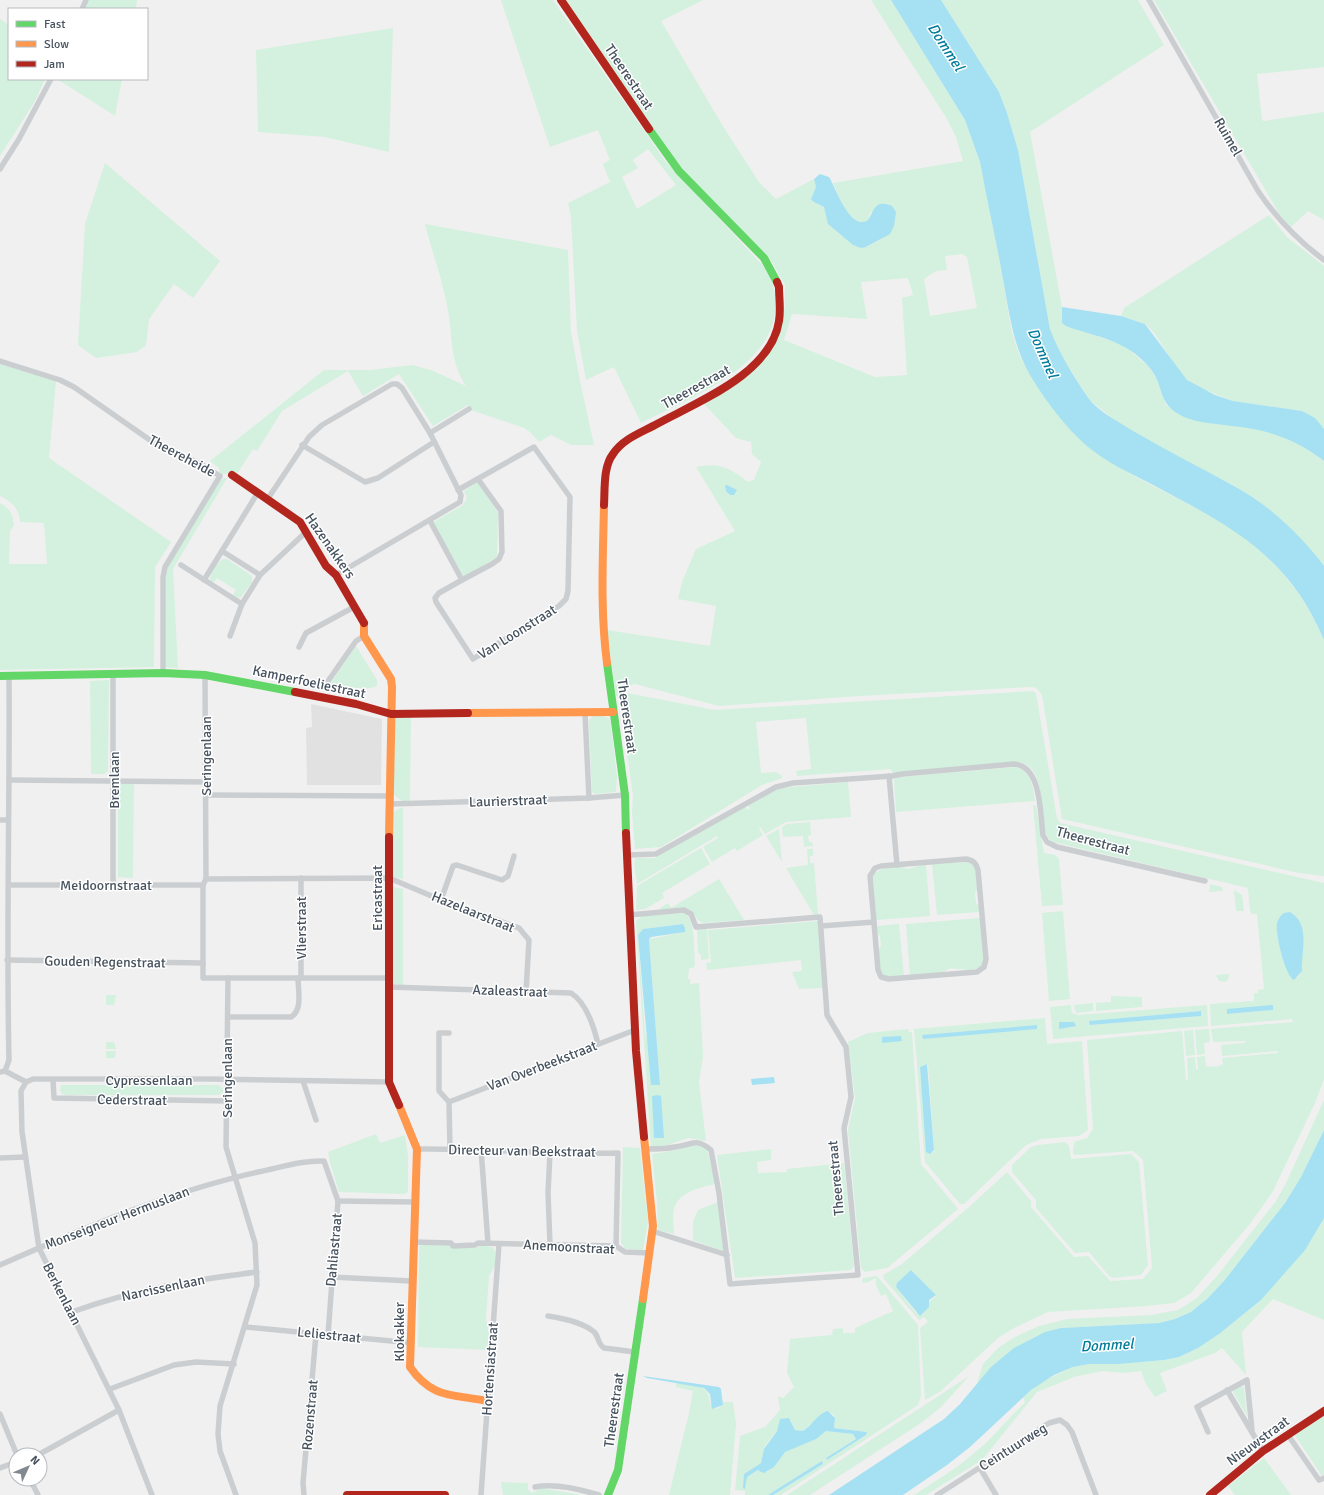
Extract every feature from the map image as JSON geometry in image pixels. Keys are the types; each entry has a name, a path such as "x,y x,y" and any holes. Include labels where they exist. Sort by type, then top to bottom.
{"street":[{"name":"Theerestraat","path":"561,0 668,157 764,258 779,287 780,301 779,321 776,334 764,354 750,370 724,388 626,440 618,447 610,460 605,479 602,587 603,634 625,795 635,1030 653,1210 652,1231 618,1470 608,1495"},
{"name":"Ruimel","path":"1149,0 1258,191 1273,213 1303,244 1324,260"},
{"path":"0,169 23,132 50,80"},
{"name":"Theereheide","path":"0,361 60,380 74,387 156,445 201,464 220,476 165,567 163,577 163,673"},
{"path":"267,500 302,445 322,425 392,384 397,384 402,388 430,433 461,495 460,502 336,575"},
{"path":"430,433 469,409"},
{"path":"302,445 365,482 378,478 434,442"},
{"name":"Van Loonstraat","path":"462,580 439,593 435,598 436,602 473,659 559,606 566,599 568,591 570,497 534,446 478,479"},
{"name":"Hazenakkers","path":"232,475 257,494 296,518 326,566 336,575 364,623 364,636 391,679 391,714"},
{"path":"430,521 462,580 499,559 502,552 501,511 478,479 458,490"},
{"path":"204,580 257,494"},
{"path":"230,636 242,604 260,575 306,532"},
{"path":"222,551 260,575"},
{"path":"181,565 242,604"},
{"path":"299,647 306,633 354,607"},
{"path":"326,684 356,641 364,636"},
{"name":"Kamperfoeliestraat","path":"0,676 163,673 205,675 356,704 391,714 613,712"},
{"name":"Bremlaan","path":"112,885 114,781 113,675"},
{"name":"Seringenlaan","path":"205,675 206,879 203,885 203,978 228,978 228,1101 226,1147 255,1243 257,1272 257,1285 246,1327 220,1406 218,1434 220,1451 236,1495"},
{"path":"9,676 10,780 8,820 9,884 7,963 9,1060 3,1071 26,1082"},
{"path":"585,713 589,798"},
{"name":"Ericastraat","path":"389,1082 391,714"},
{"name":"Theerestraat","path":"628,855 656,854 776,787 793,783 889,776 1014,764 1023,766 1030,771 1034,778 1043,835 1047,842 1057,847 1205,881"},
{"path":"889,776 897,865"},
{"path":"10,780 205,782"},
{"name":"Laurierstraat","path":"206,795 390,800 589,798 625,795"},
{"path":"0,820 8,820"},
{"path":"441,900 453,866 457,865 502,880 508,876 514,856"},
{"path":"966,859 972,860 976,864 986,964 977,972 884,979 879,975 878,970 874,922 870,876 872,871 881,866 966,859"},
{"name":"Vlierstraat","path":"228,1017 291,1017 296,1014 298,1009 301,878"},
{"path":"206,879 389,878"},
{"name":"Hazelaarstraat","path":"389,878 441,900 518,928 529,940 526,992"},
{"name":"Meidoornstraat","path":"9,884 203,885"},
{"name":"Theerestraat","path":"629,914 684,910 691,914 696,927 820,917 827,1015 846,1047 851,1097 844,1128 858,1276 730,1284 719,1193 711,1150 700,1143 692,1142 677,1147 647,1149"},
{"path":"821,926 874,922"},
{"name":"Gouden Regenstraat","path":"0,966 7,963 203,963"},
{"path":"228,978 299,978 390,983"},
{"name":"Azaleastraat","path":"390,983 526,992 571,993 579,998 585,1008 598,1044"},
{"name":"Van Overbeekstraat","path":"448,1102 635,1030"},
{"path":"449,1033 439,1033 438,1042 439,1091 448,1102 450,1149"},
{"name":"Cypressenlaan","path":"26,1082 33,1079 389,1082"},
{"name":"Cederstraat","path":"53,1080 54,1098 228,1101"},
{"path":"302,1081 316,1120"},
{"name":"Berkenlaan","path":"26,1082 21,1090 20,1100 25,1157 39,1248 120,1410 152,1495"},
{"path":"389,1082 417,1149"},
{"name":"Directeur van Beekstraat","path":"417,1149 550,1153 618,1152 616,1246"},
{"name":"Klokakker","path":"417,1149 412,1281 412,1343 410,1367 417,1379 432,1391 487,1401"},
{"path":"481,1150 488,1243"},
{"path":"550,1153 548,1193 550,1245"},
{"path":"0,1158 25,1157"},
{"name":"Monseigneur Hermuslaan","path":"0,1265 168,1196 235,1177 318,1161 324,1161 326,1166"},
{"name":"Dahliastraat","path":"326,1166 338,1201 331,1277 328,1336"},
{"path":"338,1201 415,1202"},
{"path":"652,1231 727,1255"},
{"name":"Anemoonstraat","path":"414,1242 451,1243 453,1246 475,1245 478,1243 616,1246 625,1252 649,1253"},
{"name":"Hortensiastraat","path":"481,1495 499,1244"},
{"name":"Narcissenlaan","path":"72,1312 138,1291 213,1277 257,1272"},
{"path":"331,1277 412,1281"},
{"path":"548,1316 568,1319 592,1330 600,1345 604,1348 635,1352"},
{"name":"Leliestraat","path":"246,1327 412,1343"},
{"name":"Rozenstraat","path":"304,1495 303,1483 316,1334"},
{"path":"110,1389 174,1364 196,1362 234,1364"},
{"path":"1208,1432 1197,1407 1247,1380 1252,1430"},
{"path":"1227,1390 1252,1430 1263,1451"},
{"path":"48,1450 120,1410"},
{"name":"Nieuwstraat","path":"1210,1495 1263,1451 1324,1411"},
{"path":"0,1414 14,1447"},
{"name":"Ceintuurweg","path":"937,1495 1049,1423 1060,1420 1067,1425 1072,1432 1096,1495"},
{"path":"1288,1435 1319,1480 1324,1478"},
{"path":"980,1468 996,1495"},
{"path":"535,1487 545,1485 584,1490 599,1495"},
{"path":"346,1495 445,1495"}],"shaded area":[{"path":"311,704 382,719 381,785 307,785 306,728 312,727"}],"green space":[{"path":"88,0 137,0 136,8 84,8"},
{"path":"501,0 553,0 666,162 769,272 776,302 772,327 759,349 740,368 690,399 641,423 614,367 586,380 577,331 571,217 568,203 610,182 603,164 610,160 598,130 550,147","holes":["648,149 676,185 637,209 622,177 638,168 633,160"]},
{"path":"563,0 703,0 661,21 724,128 759,182 776,199 814,179 816,187 812,196 817,204 824,207 832,227 853,245 867,247 883,238 871,211 868,220 862,222 856,220 846,210 833,183 963,161 956,137 947,119 871,0 891,0 965,120 980,162 1013,334 1019,354 1042,393 1076,433 1089,445 1116,465 1128,473 1218,520 1252,543 1281,571 1294,587 1315,621 1324,640 1324,876 1299,873 1062,819 1042,695 1036,688 859,696 719,706 635,684 625,687 616,697 607,630 710,646 716,606 678,599 682,582 696,549 735,531 696,467 711,465 724,467 736,473 748,482 754,480 761,462 752,454 751,442 736,438 703,403 716,397 775,344 782,326 785,305 785,285 772,262 678,165","holes":["962,254 967,257 977,308 930,316 924,279 936,271 947,270 946,256","908,278 913,295 902,298 907,375 875,377 784,340 792,314 867,319 861,282"]},
{"path":"941,0 1138,0 1164,45 1030,132 1062,307 1062,323 1124,345 1150,368 1156,378 1166,405 1185,417 1272,432 1294,440 1324,461 1324,566 1298,536 1257,500 1233,485 1152,444 1116,421 1089,399 1054,342 1050,329 1018,150 1007,113 999,92"},
{"path":"1154,0 1324,0 1324,67 1257,74 1262,120 1264,121 1324,112 1324,220 1308,211 1291,227 1280,215"},
{"path":"0,19 8,24 8,80 45,80 35,101 0,156"},
{"path":"393,28 389,152 325,137 258,132 256,50"},
{"path":"59,80 122,80 115,116"},
{"path":"105,163 220,261 193,298 174,284 149,319 146,345 137,352 96,358 78,345 85,224"},
{"path":"1269,215 1287,237 1324,266 1324,429 1302,411 1233,401 1198,387 1187,380 1180,373 1155,334 1146,324 1121,316 1124,308"},
{"path":"425,224 568,250 571,332 594,445 571,445 551,435 539,442 524,428 471,410 468,405 433,426 399,374 363,396 348,371 282,411 257,451 253,449 237,474 229,473 221,475 218,467 210,461 324,370 370,370 412,365 431,370 466,386 454,358 446,299"},
{"path":"0,364 56,381 49,458 171,542 155,567 154,667 0,670 0,503 9,510 14,521 14,525 10,531 9,564 47,564 44,523 20,522 18,513 14,506 0,496"},
{"path":"224,478 227,478 173,569 178,668 162,667 162,569 219,482"},
{"path":"478,482 498,513 497,557 464,577 432,523 463,505 467,498 464,491"},
{"path":"223,559 227,559 252,576 252,582 241,597 238,598 233,595 236,590 217,578 213,583 210,580 214,568"},
{"path":"356,646 377,680 377,686 372,688 360,688 330,684"},
{"path":"109,680 108,771 104,774 91,774 90,681"},
{"path":"1033,691 1036,693 1057,818 1060,823 1324,883 1324,1079 1316,1101 1272,1193 1249,1225 1191,1293 1174,1303 1048,1312 1014,1328 998,1338 941,1391 925,1400 920,1328 928,1322 924,1317 919,1320 884,1279 883,1275 902,1264 969,1207 1007,1172 1031,1201 1031,1207 1074,1257 1088,1256 1110,1281 1143,1279 1152,1268 1143,1160 1133,1151 1073,1154 1074,1142 1087,1138 1093,1129 1087,1040 1182,1031 1186,1081 1188,1080 1187,1058 1195,1057 1196,1069 1198,1069 1197,1057 1205,1056 1206,1066 1219,1066 1223,1064 1222,1058 1278,1053 1278,1051 1222,1056 1221,1045 1245,1043 1245,1041 1213,1042 1211,1029 1293,1022 1292,1019 1211,1026 1210,1004 1254,1001 1254,993 1258,993 1258,990 1264,989 1257,914 1252,914 1250,912 1248,888 1053,842 1046,834 1043,823 1039,787 1036,777 1030,768 1020,762 899,772 893,774 891,769 797,776 796,771 811,769 806,718 756,722 761,773 776,772 782,776 782,778 762,785 661,847 635,849 632,812 633,796 625,737 627,722 623,694 627,693 715,710","holes":["1284,913 1293,914 1298,919 1302,971 1297,978 1284,963 1277,934 1277,922","1227,1009 1273,1010 1228,1014","911,1270 936,1296 916,1313 896,1285"]},
{"path":"593,716 603,716 610,719 617,776 616,792 595,794 592,792 589,720"},
{"path":"393,717 411,717 410,801 402,801 392,793"},
{"path":"1016,767 1021,769 1029,776 1035,801 896,812 894,779 900,777"},
{"path":"848,782 851,817 786,822 765,834 760,827 759,829 763,835 737,851 735,848 712,862 703,847 718,838 717,836 637,884 635,867 636,858 655,858 745,805 748,810 750,809 747,804 780,788"},
{"path":"121,784 134,784 133,878 118,877 118,787"},
{"path":"1033,805 1036,805 1044,853 1055,855 1059,859 1063,905 1042,906"},
{"path":"400,808 403,808 403,879 392,877 392,813"},
{"path":"810,822 811,835 808,836 809,842 812,842 813,846 804,847 803,836 783,837 782,827 787,824"},
{"path":"779,829 782,862 766,836"},
{"path":"701,848 710,864 662,893 664,898 645,909 636,910 637,886"},
{"path":"807,849 813,849 813,856 810,856 810,863 814,863 818,915 814,915 786,868 808,865"},
{"path":"969,862 975,867 978,889 975,892 976,903 979,906 980,912 937,915 932,864"},
{"path":"926,864 930,916 876,920 873,876 879,870 888,866 898,866 907,869"},
{"path":"719,879 744,920 704,923 699,921 690,910 684,908 661,910 660,908 668,903 671,908"},
{"path":"1210,884 1222,887 1223,891 1209,892"},
{"path":"393,887 403,889 403,985 394,984 392,981"},
{"path":"1234,890 1242,895 1244,911 1236,911"},
{"path":"1063,911 1070,999 1049,1001 1042,913"},
{"path":"684,913 688,916 691,922 694,936 695,965 693,968 689,968 688,979 690,979 690,984 699,983 703,1056 699,1082 706,1141 688,1138 668,1145 651,1147 636,921 642,916","holes":["683,924 685,932 649,939 660,1085 645,1033 638,935 643,929"]},
{"path":"980,918 984,958 982,966 973,970 949,969 941,973 910,976 906,924"},
{"path":"819,921 823,988 799,989 792,972 802,971 801,960 707,970 706,963 711,962 708,930"},
{"path":"899,924 904,976 883,976 880,972 878,950 881,946 880,936 876,933 876,926"},
{"path":"697,929 707,929 709,959 701,960 701,955 698,953"},
{"path":"1229,974 1228,980 1224,982 1219,981 1216,975"},
{"path":"106,995 116,995 114,1005 106,1005"},
{"path":"1111,996 1142,997 1142,1007 1096,1011 1096,1003 1111,1002"},
{"path":"1093,1003 1093,1011 1077,1013 1075,1011 1074,1005"},
{"path":"1071,1005 1072,1013 1078,1015 1207,1005 1208,1026 1053,1039 1050,1007","holes":["1200,1011 1201,1016 1090,1025 1090,1021"]},
{"path":"1045,1018 1047,1044 1082,1041 1088,1130 1079,1136 1041,1139 1026,1145 964,1204 960,1204 925,1162 914,1029","holes":["1037,1025 923,1039 923,1035","926,1064 928,1065 934,1150 934,1152 927,1153 920,1067"]},
{"path":"908,1029 909,1032 912,1032 921,1164 958,1209 887,1268 865,1272 861,1268 848,1130 855,1098 848,1042 868,1033"},
{"path":"1209,1029 1210,1042 1204,1043 1205,1054 1197,1055 1195,1030"},
{"path":"1193,1030 1195,1055 1186,1056 1184,1031"},
{"path":"106,1042 114,1042 116,1049 106,1049"},
{"path":"106,1051 116,1051 115,1058 106,1058"},
{"path":"61,1085 219,1085 223,1089 223,1092 219,1095 66,1095 62,1094 60,1090"},
{"path":"1324,1100 1324,1130 1301,1177 1285,1203 1224,1281 1207,1299 1191,1312 1175,1319 1159,1323 1061,1328 1047,1332 1035,1337 1015,1350 977,1383 983,1364 998,1348 1013,1338 1039,1326 1067,1319 1151,1315 1178,1310 1197,1298 1217,1276 1276,1201 1286,1183"},
{"path":"376,1134 380,1143 405,1135 408,1156 408,1192 404,1194 339,1192 328,1152"},
{"path":"1065,1142 1069,1146 1071,1159 1131,1154 1139,1162 1148,1265 1141,1275 1113,1278 1109,1276 1089,1252 1075,1253 1036,1208 1036,1200 1012,1172 1012,1165 1031,1147"},
{"path":"689,1145 699,1146 707,1150 716,1184 691,1191 680,1198 676,1203 673,1212 674,1234 658,1230 657,1202 652,1154 677,1150"},
{"path":"623,1147 640,1148 648,1222 643,1250 626,1249 621,1243"},
{"path":"771,1149 771,1160 757,1162 758,1173 787,1172 787,1169 844,1163 854,1266 851,1270 735,1278 717,1155"},
{"path":"718,1202 725,1252 693,1240 693,1221 698,1210"},
{"path":"1324,1213 1324,1320 1273,1299 1242,1332 1246,1375 1222,1348 1215,1353 1160,1373 1167,1391 1155,1397 1146,1384 1141,1371 1125,1373 1102,1371 1074,1377 1037,1392 982,1460 926,1495 914,1495 957,1467 986,1443 1025,1402 1023,1397 1040,1383 1073,1367 1089,1364 1119,1364 1164,1360 1179,1357 1198,1348 1219,1334 1261,1300"},
{"path":"423,1244 476,1248 481,1245 492,1247 495,1251 495,1265 489,1276 486,1319 489,1333 488,1350 418,1347 419,1246"},
{"path":"877,1276 918,1325 921,1396 918,1405 781,1495 773,1495 823,1464 822,1462 768,1495 745,1495 745,1491 735,1490 740,1436 765,1427 780,1410 778,1396 783,1398 794,1387 787,1373 790,1339 832,1335 833,1329 843,1328 843,1333 855,1333 855,1328 893,1311 886,1294 881,1296 876,1285 876,1278 866,1283 862,1282 863,1278","holes":["828,1411 834,1415 834,1428 867,1432 866,1435 827,1460 826,1458 856,1439 853,1434 826,1431 812,1440 787,1451 767,1472 759,1470 747,1477 745,1488 744,1474 761,1463 765,1446 778,1429 790,1419 795,1430 802,1431"]},
{"path":"969,1376 941,1407 921,1423 810,1495 787,1495"},
{"path":"676,1383 694,1385 703,1388 709,1396 710,1403 716,1409 723,1405 723,1402 733,1402 736,1424 730,1495 669,1495 693,1391 676,1387"},
{"path":"1242,1385 1244,1388 1247,1416 1233,1392 1233,1390"},
{"path":"1324,1415 1324,1474 1322,1476 1294,1434"},
{"path":"1264,1458 1291,1495 1235,1495 1228,1486"},
{"path":"501,1482 528,1483 528,1490 532,1493 541,1488 582,1495 503,1495"}],"water":[{"name":"Dommel","path":"891,0 941,0 999,92 1018,150 1050,329 1063,357 1089,399 1095,406 1116,421 1162,448 1247,493 1283,521 1305,543 1324,566 1324,640 1310,611 1293,586 1275,565 1255,546 1209,515 1103,458 1079,439 1056,413 1042,394 1030,375 1019,352 1010,316 980,162 965,120"},
{"path":"820,174 829,177 844,207 855,220 861,222 868,220 876,206 879,204 892,206 896,212 894,226 890,234 866,247 861,248 853,245 828,224 824,207 811,199 816,187 814,179"},
{"path":"1062,307 1121,316 1145,324 1187,380 1215,395 1233,401 1302,411 1315,418 1324,429 1324,461 1302,446 1281,436 1258,430 1196,421 1175,412 1165,400 1154,374 1140,358 1130,350 1110,340 1066,326 1062,323"},
{"path":"727,485 737,490 734,495 730,495 726,491 725,486"},
{"path":"1290,912 1297,917 1301,923 1304,938 1302,971 1294,980 1287,971 1284,963 1277,928 1277,922 1280,916 1284,913"},
{"path":"683,924 685,932 651,937 649,939 660,1085 651,1085 638,935 643,929"},
{"path":"1273,1005 1273,1010 1227,1014 1227,1009"},
{"path":"1201,1011 1201,1016 1090,1025 1089,1021"},
{"path":"1059,1022 1074,1022 1076,1026 1059,1029"},
{"path":"1037,1025 1037,1029 923,1039 922,1035"},
{"path":"901,1036 902,1041 882,1043 882,1037"},
{"path":"927,1064 934,1150 930,1154 926,1152 920,1067"},
{"path":"774,1077 775,1083 752,1085 751,1079"},
{"path":"652,1096 661,1096 664,1138 654,1138"},
{"name":"Dommel","path":"1324,1130 1324,1218 1305,1250 1261,1300 1219,1334 1198,1348 1179,1357 1164,1360 1119,1364 1089,1364 1073,1367 1054,1375 1031,1390 970,1447 947,1465 903,1495 829,1495 944,1419 960,1404 991,1367 1014,1348 1045,1332 1061,1328 1159,1323 1175,1319 1191,1312 1207,1299 1224,1281 1285,1203 1301,1177"},
{"path":"911,1270 936,1295 929,1300 929,1307 920,1316 896,1287 897,1283"},
{"path":"643,1376 719,1387 721,1389 723,1405 712,1409 710,1394 704,1388"},
{"path":"828,1411 835,1418 834,1428 867,1432 866,1435 827,1460 826,1458 856,1439 853,1434 826,1431 816,1439 785,1452 774,1467 764,1473 758,1470 747,1477 745,1489 743,1488 744,1474 761,1463 764,1449 777,1431 780,1419 789,1418 795,1430 802,1431 821,1414"},
{"path":"822,1461 823,1464 773,1495 768,1495"}],"traffic: fast":[{"path":"649,129 679,171 764,258 777,282"},
{"path":"607,663 625,795 626,833"},
{"path":"0,676 163,673 205,675 295,692"},
{"path":"608,1495 618,1470 643,1299"}],"traffic: slow":[{"path":"604,505 603,623 607,663"},
{"path":"364,623 364,636 391,679 392,687 389,837"},
{"path":"468,713 613,712"},
{"path":"399,1105 417,1149 410,1367 418,1377 435,1390 453,1396 487,1401"},
{"path":"643,1299 653,1226 644,1137"}],"traffic: jam":[{"path":"561,0 649,129"},
{"path":"604,505 605,478 608,465 613,454 622,444 638,434 711,396 747,371 762,356 773,340 779,321 779,287 777,282"},
{"path":"232,475 300,522 326,566 336,575 364,623"},
{"path":"295,692 356,704 391,714 468,713"},
{"path":"626,833 636,1051 644,1137"},
{"path":"389,837 389,1082 399,1105"},
{"path":"1210,1495 1263,1451 1324,1411"},
{"path":"347,1495 445,1495"}]}
